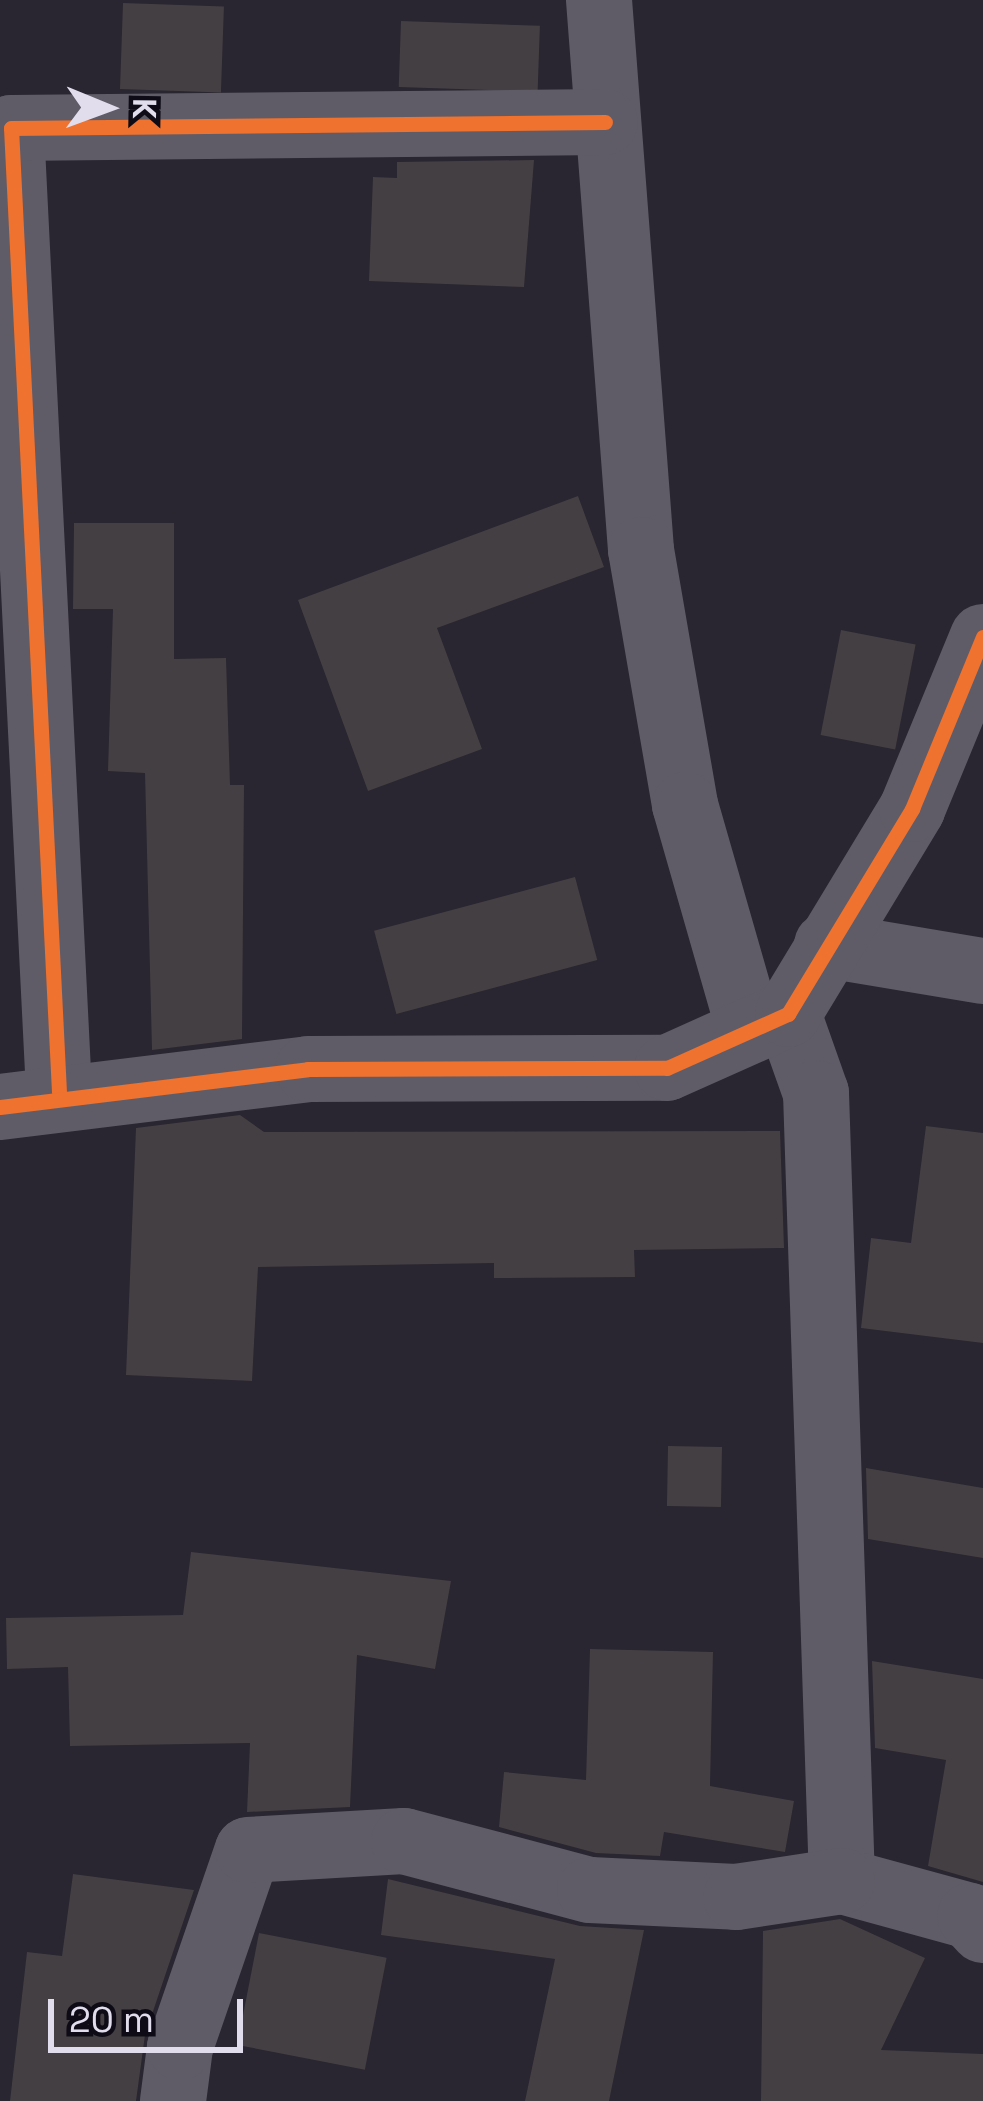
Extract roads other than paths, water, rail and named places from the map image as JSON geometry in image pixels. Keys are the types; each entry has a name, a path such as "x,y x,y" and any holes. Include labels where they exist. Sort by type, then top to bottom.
{"street":[{"path":"599,0 641,550 685,806 768,1019 816,1093 842,1881"},
{"path":"605,122 11,128 30,1099 308,1069 668,1068 768,1019 827,945 912,808 983,637"},
{"path":"827,945 983,971"},
{"path":"173,2101 180,2047 248,1850 404,1841 590,1890 694,1895 842,1881 970,1916 983,1930"}]}
